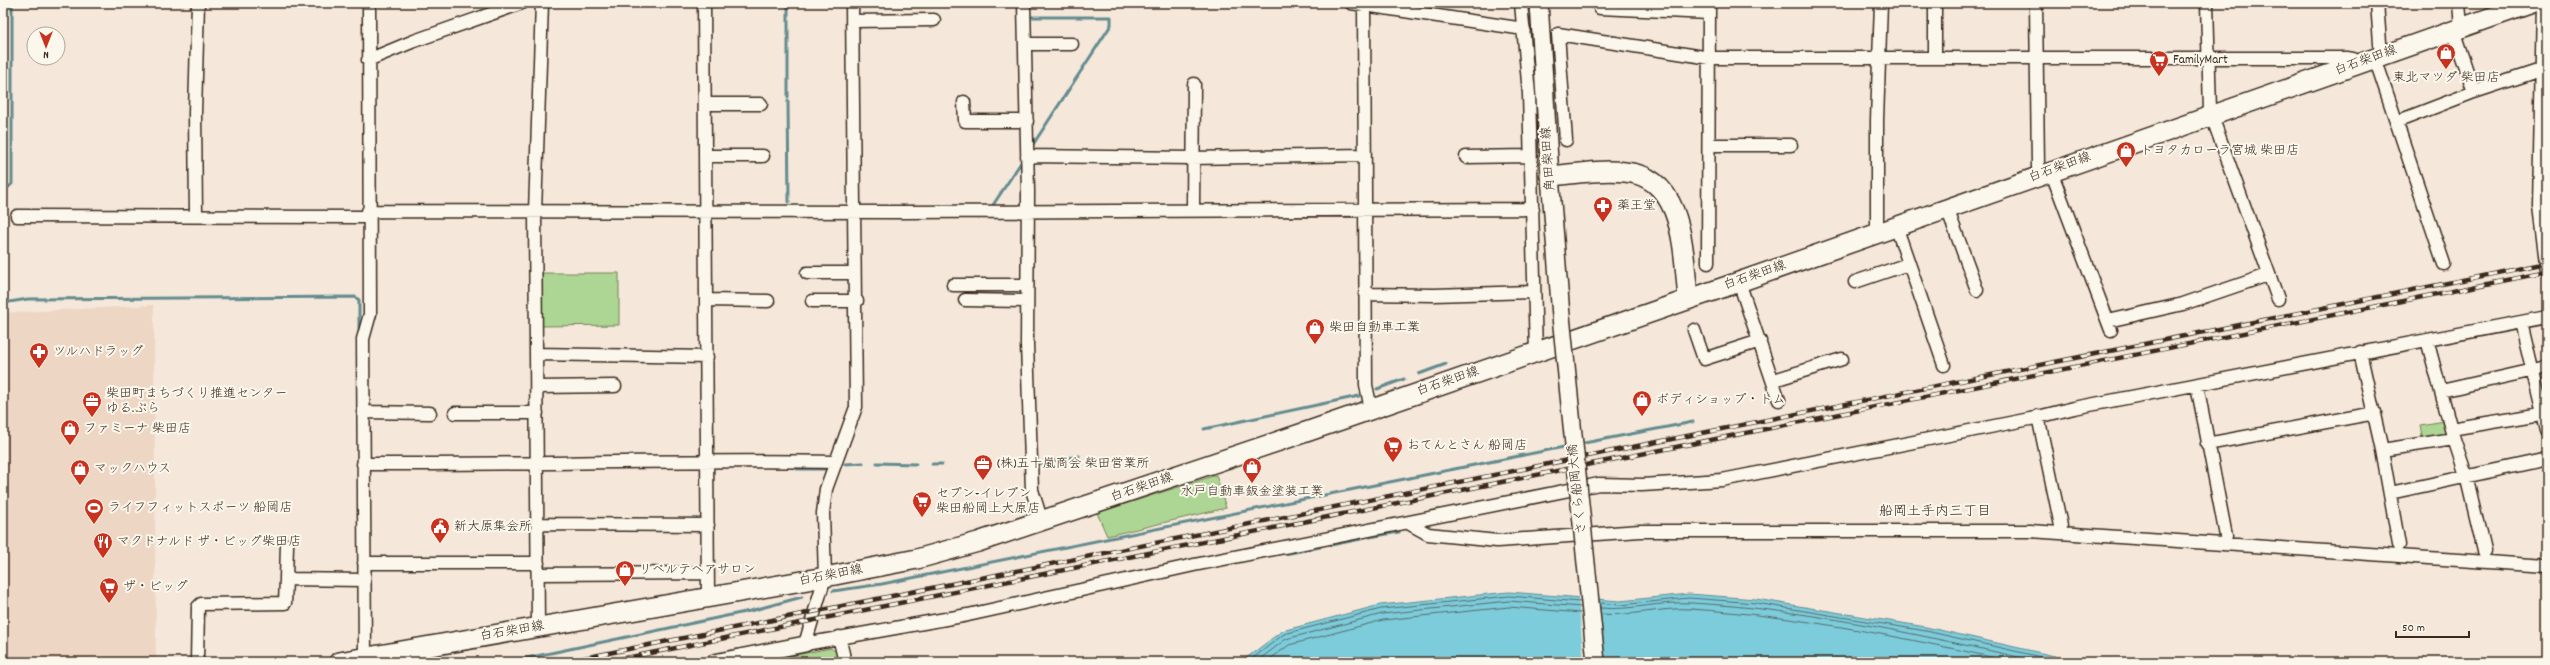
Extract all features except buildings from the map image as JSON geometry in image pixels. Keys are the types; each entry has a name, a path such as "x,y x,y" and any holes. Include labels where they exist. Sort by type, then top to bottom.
{"main road":[{"name":"角田柴田線","path":"1539,3 1561,316"},
{"name":"白石柴田線","path":"338,662 708,599 917,559 1042,522 1536,352 1688,298 1739,282 1877,232 2532,3"},
{"path":"1550,176 1625,172 1646,177 1656,183 1665,192 1673,207 1680,236 1688,298"},
{"name":"さくら船岡大橋","path":"1561,316 1596,662"}],"street":[{"path":"196,216 194,113 198,3"},
{"path":"365,657 363,339 370,314 368,214 369,3"},
{"path":"368,60 414,41 522,3"},
{"path":"538,628 535,212 542,3"},
{"path":"704,3 708,599"},
{"path":"805,644 825,577 823,513 826,488 856,407 857,301 854,273 852,3"},
{"path":"1024,3 1028,156 1027,285 1032,490 1042,522"},
{"path":"1351,3 1524,29"},
{"path":"1521,3 1524,29 1533,209 1536,352"},
{"path":"1600,3 1600,8 1709,8 1708,263"},
{"path":"1877,232 1877,120 1881,3"},
{"path":"1935,3 1935,58"},
{"path":"2036,3 2038,167 2045,173 2109,326 2183,304 2268,275"},
{"path":"2207,3 2211,115 2278,299"},
{"path":"2377,3 2378,57 2396,122 2444,264"},
{"path":"2459,3 2457,29 2474,92"},
{"path":"2543,3 2539,206 2547,271"},
{"path":"1364,4 1366,385 1370,409"},
{"path":"852,21 934,20"},
{"path":"1566,140 1558,34 1710,58 2208,60 2347,58 2353,60 2357,65"},
{"path":"1025,44 1072,44"},
{"path":"2396,122 2474,92 2541,70"},
{"path":"1193,209 1192,158 1194,84"},
{"path":"964,102 965,121 1027,121"},
{"path":"705,104 761,104"},
{"path":"1709,145 1791,145"},
{"path":"1028,156 1192,158 1364,155"},
{"path":"705,156 763,156"},
{"path":"1466,157 1530,156"},
{"path":"1947,208 1977,290"},
{"path":"17,216 196,216 706,211 1533,209"},
{"path":"1896,226 1944,365"},
{"path":"1855,282 1908,264"},
{"path":"807,273 854,273"},
{"path":"1739,282 1780,400"},
{"path":"953,285 1027,285"},
{"path":"1365,294 1434,295 1534,292"},
{"path":"706,300 768,301"},
{"path":"965,300 1028,301"},
{"path":"812,301 857,301"},
{"path":"714,662 839,637 968,614 1194,565 1410,524 1599,484 1642,485 1722,480 2547,316"},
{"path":"2521,322 2547,431"},
{"path":"1694,330 1704,359 1760,341"},
{"path":"2427,340 2452,434 2466,476 2484,551"},
{"path":"2360,352 2375,413 2399,545"},
{"path":"536,354 707,357"},
{"path":"1774,380 1842,359"},
{"path":"2441,391 2547,367"},
{"path":"2197,385 2226,536"},
{"path":"537,387 615,386"},
{"path":"363,412 430,413"},
{"path":"455,413 537,413"},
{"path":"2208,444 2375,413"},
{"path":"2038,416 2061,526"},
{"path":"2382,450 2452,434 2544,417"},
{"path":"2390,493 2547,459"},
{"path":"363,464 538,465 707,461 836,462"},
{"path":"538,524 708,525"},
{"path":"1410,524 1434,535 1497,541 1640,531 2030,531 2547,566"},
{"path":"197,662 198,607 201,604 285,603 287,545"},
{"path":"364,563 708,574"},
{"path":"286,580 364,580"},
{"path":"839,637 845,662"}],"shaded area":[{"path":"154,305 156,662 3,662 3,313"}],"green space":[{"path":"541,273 619,273 619,325 542,326"},
{"path":"2445,421 2448,434 2423,440 2420,425"},
{"path":"1216,475 1226,508 1107,536 1097,513"},
{"path":"831,648 837,653 839,662 761,662"}],"water":[{"path":"1509,592 1620,601 1689,594 1756,599 1926,627 2081,662 1241,662 1282,631 1380,605"}],"pier":[{"path":"1578,596 1598,597 1605,662 1584,662"}],"waterway":[{"path":"3,192 12,184 12,3"},
{"path":"788,3 788,97"},
{"path":"1029,17 1111,17 1111,25 1032,146"},
{"path":"788,101 789,202"},
{"path":"991,208 1022,161"},
{"path":"3,303 28,299 355,297 359,300 359,333"},
{"path":"1419,374 1446,364"},
{"path":"1377,389 1404,379"},
{"path":"1204,429 1359,396"},
{"path":"1579,444 1693,422"},
{"path":"833,591 882,584 1569,446"},
{"path":"1036,464 1079,456"},
{"path":"845,464 863,463"},
{"path":"877,463 916,464"},
{"path":"932,464 942,464"},
{"path":"797,469 826,469"},
{"path":"1370,537 1399,532"},
{"path":"1331,545 1361,539"},
{"path":"1285,554 1320,547"},
{"path":"508,662 750,611 802,597"}],"railway":[{"path":"564,662 2547,263"},
{"path":"606,662 2547,272"}],"place":[{"name":"東北マツダ 柴田店","path":"2446,70"},
{"name":"FamilyMart","path":"2159,77"},
{"name":"トヨタカローラ宮城 柴田店","path":"2126,168"},
{"name":"薬王堂","path":"1603,223"},
{"name":"柴田自動車工業","path":"1315,345"},
{"name":"ツルハドラッグ","path":"39,369"},
{"name":"ボディショップ・トム","path":"1642,417"},
{"name":"柴田町まちづくり推進センター ゆる.ぷら","path":"92,418"},
{"name":"ファミーナ 柴田店","path":"70,446"},
{"name":"おてんとさん 船岡店","path":"1393,463"},
{"name":"(株)五十嵐商会 柴田営業所","path":"983,481"},
{"name":"水戸自動車鈑金塗装工業","path":"1252,484"},
{"name":"マックハウス","path":"80,486"},
{"name":"セブン-イレブン 柴田船岡上大原店","path":"922,518"},
{"name":"ライフフィットスポーツ 船岡店","path":"94,525"},
{"name":"新大原集会所","path":"440,544"},
{"name":"マクドナルド ザ・ビッグ柴田店","path":"103,559"},
{"name":"リベルテヘアサロン","path":"625,587"},
{"name":"ザ・ビッグ","path":"109,604"}],"district":[{"name":"船岡土手内三丁目","path":"1935,512"}]}
